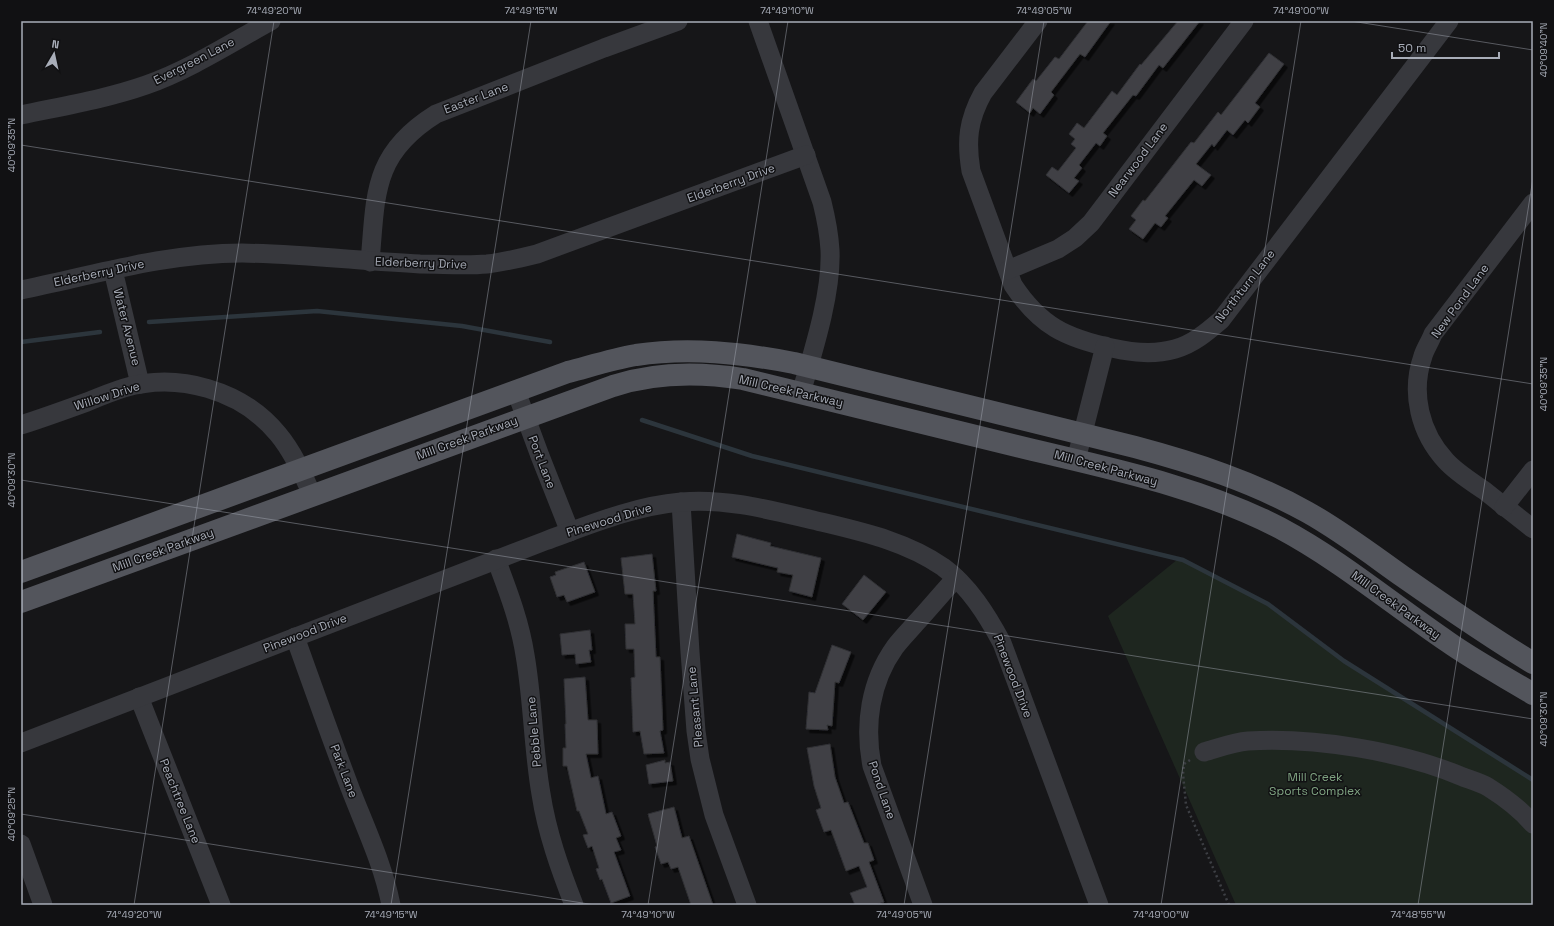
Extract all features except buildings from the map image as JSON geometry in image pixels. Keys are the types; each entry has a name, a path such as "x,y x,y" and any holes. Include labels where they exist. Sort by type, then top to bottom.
{"main road":[{"name":"Mill Creek Parkway","path":"21,572 568,372 595,364 649,353 685,351 722,352 758,356 809,366 1083,434 1190,462 1230,476 1307,512 1344,534 1457,614 1533,663"},
{"name":"Mill Creek Parkway","path":"21,602 624,382 672,374 720,375 743,379 1076,460 1188,490 1231,506 1279,528 1316,549 1343,566 1450,643 1533,694"}],"street":[{"name":"Evergreen Lane","path":"21,115 117,94 147,85 176,73 271,21"},
{"name":"Easter Lane","path":"370,262 376,194 383,169 393,152 405,137 419,124 436,114 604,48 678,21"},
{"path":"758,21 806,155 822,202 828,226 830,250 829,275 809,366 801,393"},
{"name":"Northturn Lane","path":"1038,21 983,93 976,105 970,124 968,137 968,151 971,171 1013,286 1021,298 1036,314 1052,327 1078,340 1132,352 1154,353 1176,349 1191,343 1205,334 1221,320 1449,21"},
{"name":"Nearwood Lane","path":"1008,270 1058,249 1075,238 1091,223 1244,21"},
{"name":"Elderberry Drive","path":"21,290 156,261 189,256 240,253 275,254 370,262 461,265 493,263 538,254 806,155"},
{"name":"New Pond Lane","path":"1533,203 1433,334 1423,355 1417,385 1417,400 1420,415 1428,436 1436,449 1451,466 1533,529"},
{"name":"Water Avenue","path":"113,270 140,384"},
{"path":"1076,460 1105,346"},
{"name":"Willow Drive","path":"21,425 124,388 140,384 172,382 196,385 233,398 254,411 266,421 279,434 301,469 312,495"},
{"name":"Port Lane","path":"516,391 570,532"},
{"path":"1504,507 1533,470"},
{"name":"Pinewood Drive","path":"21,742 496,559 629,512 648,507 681,502 707,501 737,504 846,528 896,542 921,553 956,578 977,602 991,622 1002,643 1099,905"},
{"name":"Pleasant Lane","path":"681,502 690,652 696,731 700,759 714,815 747,905"},
{"name":"Pebble Lane","path":"496,559 509,594 520,631 525,655 530,695 534,750 541,796 553,848 574,905"},
{"name":"Pond Lane","path":"923,905 872,766 869,752 868,730 870,708 875,686 895,647 956,578"},
{"name":"Park Lane","path":"295,637 350,789 377,855 388,887 392,905"},
{"name":"Peachtree Lane","path":"139,697 220,905"},
{"path":"1204,752 1246,741 1289,740 1349,747 1407,758 1449,771 1488,787 1525,814 1533,824"},
{"path":"21,844 43,905"}],"path":[{"path":"1204,752 1184,764 1183,774 1186,805 1229,905"}],"green space":[{"name":"Mill Creek Sports Complex","path":"1178,559 1268,604 1338,656 1533,780 1533,905 1236,905 1108,616"}],"waterway":[{"path":"149,322 317,311 462,326 550,342"},
{"path":"21,342 100,332"},
{"path":"642,420 752,456 1183,560 1268,604 1344,661 1533,780"}]}
